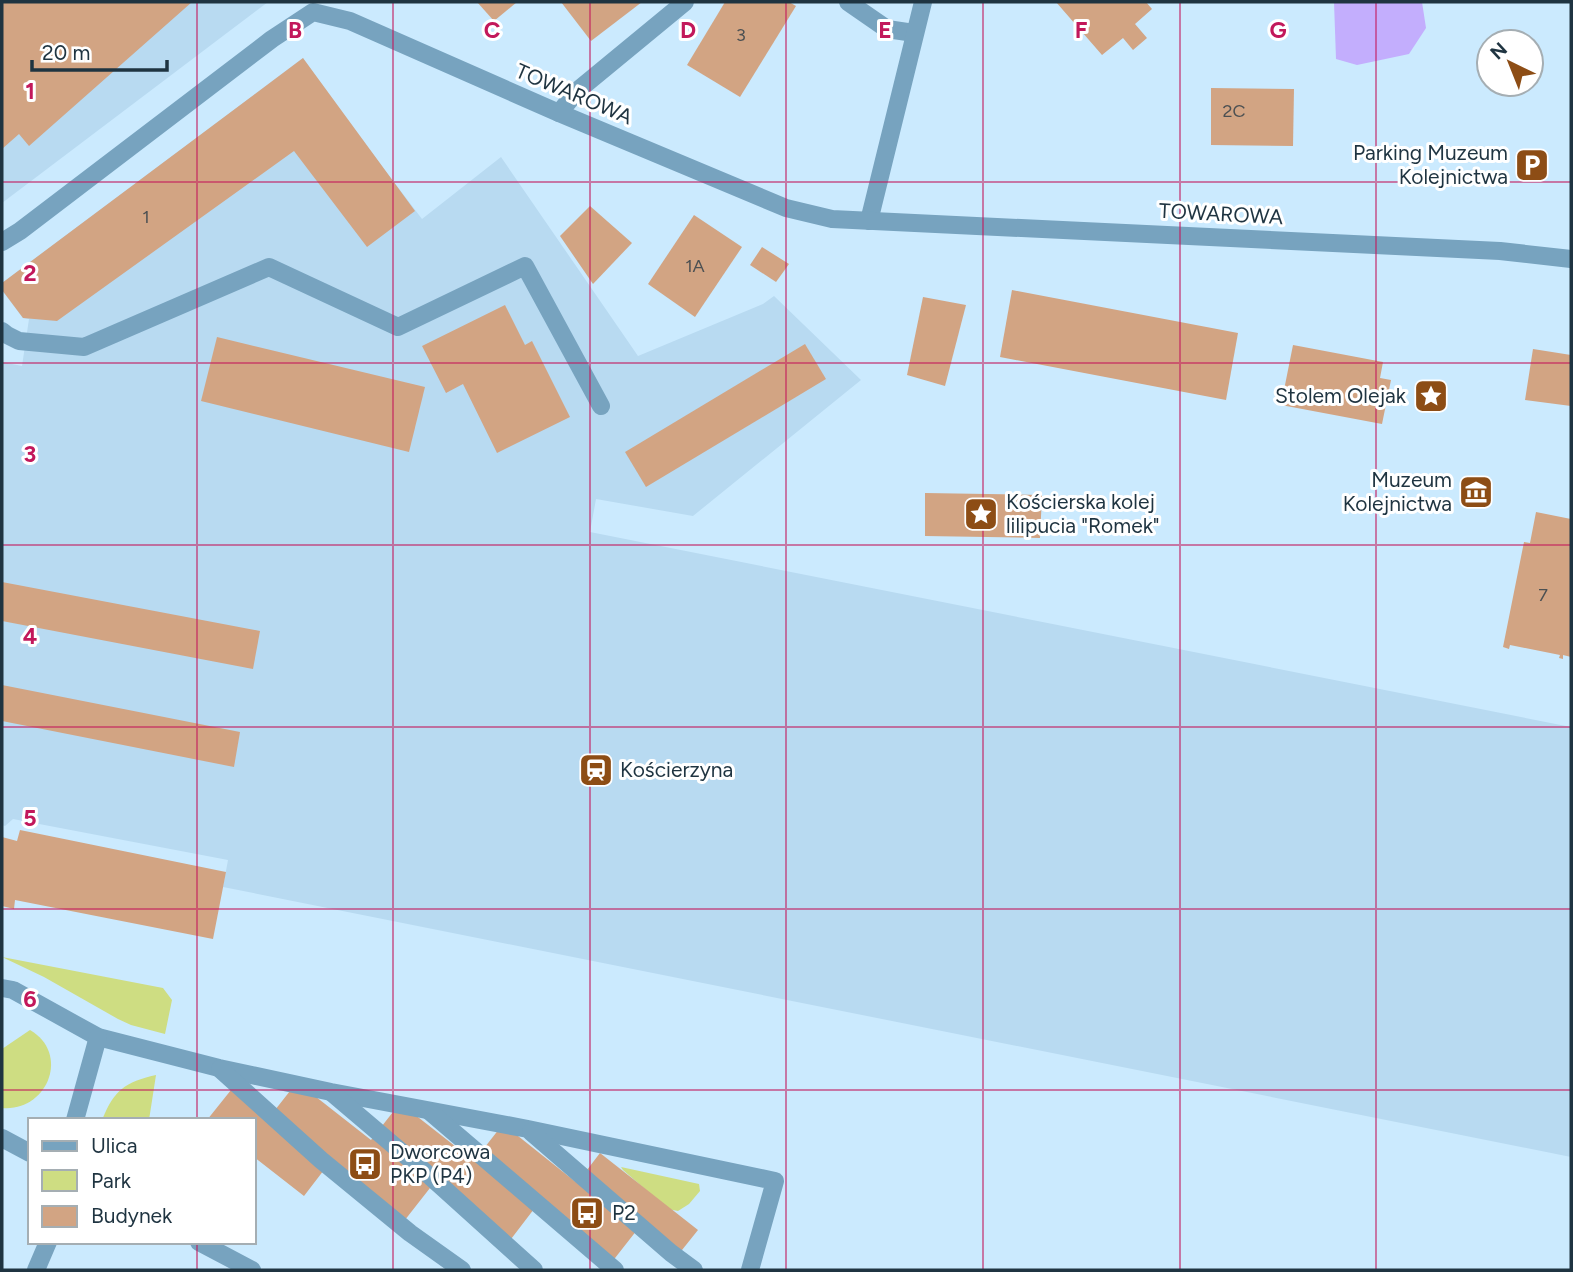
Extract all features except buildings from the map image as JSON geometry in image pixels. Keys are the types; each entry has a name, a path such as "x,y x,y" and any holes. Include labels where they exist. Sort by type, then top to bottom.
{"street":[{"path":"559,113 577,91 685,2"},
{"path":"848,2 887,29 914,33"},
{"path":"869,221 923,2"},
{"name":"TOWAROWA","path":"2,242 272,39 313,12 350,21 559,113 786,208 832,219 1500,251 1571,259"},
{"path":"2,331 19,341 84,347 270,267 398,327 524,266 601,406"},
{"path":"2,988 13,990 98,1037 219,1068 775,1181 750,1270"},
{"path":"76,1118 98,1037"},
{"path":"219,1068 331,1168 410,1233 463,1270"},
{"path":"331,1092 534,1270"},
{"path":"428,1110 615,1270"},
{"path":"528,1129 694,1270"},
{"path":"2,1138 28,1152"},
{"path":"36,1270 47,1244"},
{"path":"203,1244 252,1270"}],"shaded area":[{"path":"2,2 268,2 2,203"},
{"path":"1334,2 1422,2 1426,28 1409,54 1357,65 1336,59"},
{"path":"303,58 422,219 501,157 638,356 763,304 774,296 861,380 693,516 596,499 590,532 1571,727 1571,1157 223,887 228,860 13,819 5,826 2,825 2,362 22,366 29,319 23,318 2,290 2,283"}],"green space":[{"path":"2,957 163,988 172,1000 165,1034 118,1019 44,977"},
{"path":"30,1030 42,1040 49,1053 51,1066 48,1080 31,1101 18,1107 2,1108 2,1049"},
{"path":"156,1075 149,1118 103,1118 116,1094 136,1081"},
{"path":"621,1167 699,1184 700,1191 689,1204 678,1211 668,1209"}],"place":[{"name":"Parking Muzeum Kolejnictwa","path":"1532,165"},
{"name":"Stolem Olejak","path":"1431,396"},
{"name":"Muzeum Kolejnictwa","path":"1476,492"},
{"name":"Kościerska kolej lilipucia \"Romek\"","path":"981,514"},
{"name":"Kościerzyna","path":"596,770"},
{"name":"Dworcowa PKP (P4)","path":"365,1164"},
{"name":"P2","path":"587,1213"}]}
